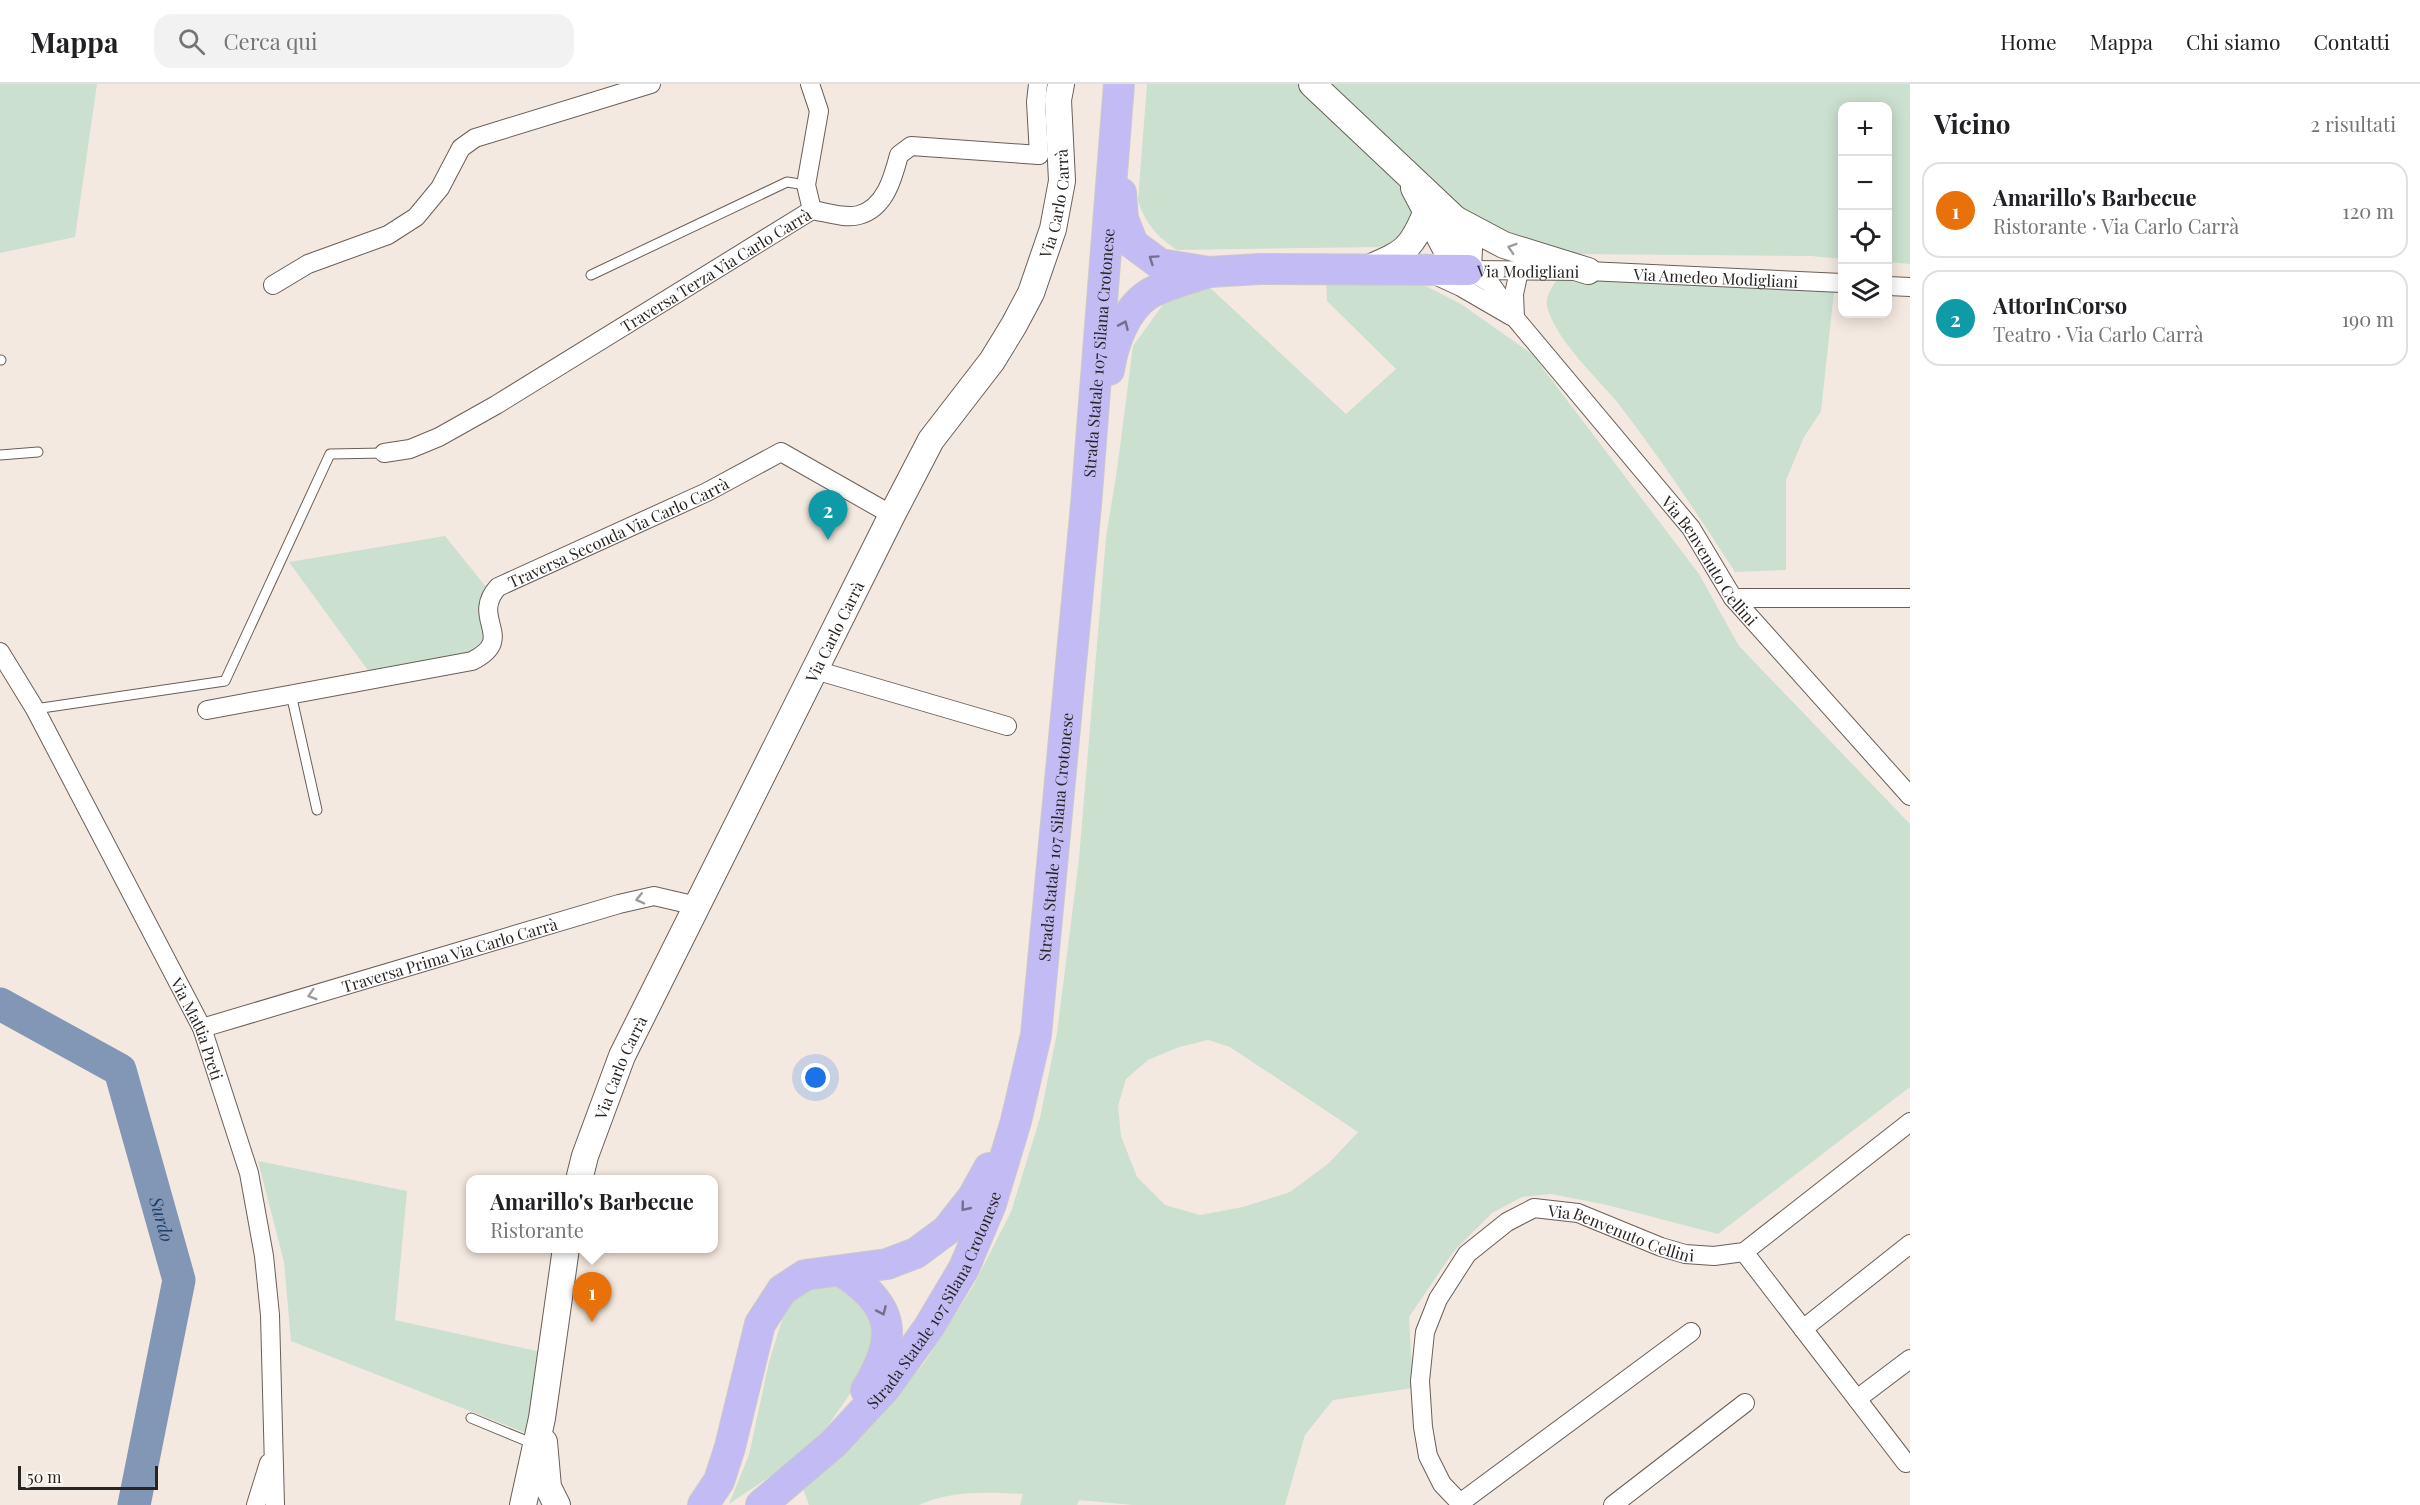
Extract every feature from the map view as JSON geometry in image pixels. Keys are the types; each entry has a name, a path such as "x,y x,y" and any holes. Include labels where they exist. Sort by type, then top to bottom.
{"highway":[{"name":"Strada Statale 107 Silana Crotonese","path":"761,1505 833,1444 886,1387 929,1327 964,1268 991,1204 1016,1121 1036,1035 1086,505 1119,84"},
{"path":"1117,115 1123,219 1133,244 1160,264 1209,272 1367,268 1468,270"},
{"path":"1086,505 1112,352 1129,314 1149,294 1209,272"},
{"path":"703,1505 718,1481 730,1447 760,1324 782,1290 805,1275 887,1264 916,1253 946,1230 973,1197 1016,1121"},
{"path":"833,1444 880,1368 887,1344 886,1321 879,1304 861,1284 841,1271"}],"main road":[{"name":"Via Carlo Carrà","path":"580,1175 622,1056 892,515 931,440 992,361 1031,293 1053,229 1062,181 1050,152 1061,84"},
{"path":"1312,84 1455,219 1504,245 1588,271"},
{"path":"1408,174 1447,251 1468,270"},
{"path":"1367,268 1400,254 1418,235 1426,213"},
{"path":"1455,219 1469,248 1468,270"},
{"path":"523,1505 542,1418 565,1253"},
{"path":"542,1418 548,1487 557,1505"},
{"path":"535,1505 551,1505"}],"street":[{"path":"273,285 308,264 388,235 416,217 440,188 460,148 475,138 651,84"},
{"path":"810,84 819,111 806,185 812,210"},
{"path":"1038,84 1036,102 1050,152"},
{"name":"Traversa Terza Via Carlo Carrà","path":"384,453 420,445 487,411 812,210 858,216 879,204 892,179 899,155 911,146 1050,152"},
{"name":"Via Benvenuto Cellini","path":"1420,269 1461,287 1515,318"},
{"name":"Via Modigliani","path":"1468,270 1588,271"},
{"name":"Via Benvenuto Cellini","path":"1468,270 1478,284 1515,318 1691,528 1733,598 1910,796"},
{"path":"1515,318 1514,294 1519,271"},
{"name":"Via Amedeo Modigliani","path":"1588,271 1838,283"},
{"path":"1892,286 1910,287"},
{"name":"Traversa Seconda Via Carlo Carrà","path":"207,710 472,661 487,654 492,644 493,633 487,609 490,596 498,587 707,492 781,452 892,515"},
{"path":"1733,598 1910,598"},
{"name":"Via Mattia Preti","path":"0,652 35,709 202,1028 249,1173 264,1256 270,1315 275,1505"},
{"path":"815,670 1007,726"},
{"name":"Traversa Prima Via Carlo Carrà","path":"202,1028 619,904 654,896 697,906"},
{"path":"1906,1463 1744,1252 1910,1122"},
{"name":"Via Benvenuto Cellini","path":"1461,1504 1442,1484 1428,1456 1423,1427 1420,1381 1425,1332 1438,1299 1467,1254 1507,1222 1534,1208 1578,1213 1660,1247 1685,1254 1714,1256 1744,1252"},
{"path":"1803,1329 1910,1244"},
{"path":"1461,1504 1691,1332"},
{"path":"1857,1399 1910,1359"},
{"path":"1612,1505 1745,1403"},
{"name":"Via Mattia Preti","path":"256,1505 274,1444"}],"lane":[{"path":"591,275 787,182 806,185"},
{"path":"0,455 38,452"},
{"path":"35,709 225,681 330,454 384,453"},
{"path":"291,694 317,810"},
{"path":"471,1418 536,1445"}],"green space":[{"path":"0,84 97,84 75,237 0,253"},
{"path":"1147,84 1300,84 1400,175 1416,207 1408,229 1394,242 1379,247 1177,250 1153,229 1138,201"},
{"path":"1322,84 1910,84 1910,264 1892,262 1892,102 1838,102 1838,259 1811,256 1579,254 1521,245 1474,221"},
{"path":"1326,276 1416,281 1461,304 1532,354 1699,574 1739,646 1910,824 1910,1087 1718,1234 1607,1205 1551,1194 1522,1197 1492,1213 1453,1252 1409,1317 1413,1388 1333,1400 1305,1435 1285,1505 1133,1505 1079,1500 1077,1505 1020,1505 1023,1494 984,1493 957,1494 919,1505 809,1505 803,1489 868,1429 924,1363 972,1288 1011,1212 1040,1118 1057,1033 1079,859 1106,537 1133,346 1167,299 1207,285 1346,414 1396,369 1327,301","holes":["1208,1040 1230,1047 1358,1132 1329,1163 1290,1192 1243,1207 1200,1215 1165,1205 1137,1177 1121,1136 1118,1106 1126,1079 1148,1060 1179,1047"]},
{"path":"1570,278 1834,292 1821,411 1804,437 1786,480 1786,570 1735,572 1693,508 1617,402 1569,348 1554,323 1547,302 1548,295 1556,281"},
{"path":"445,536 486,587 482,595 487,630 482,651 370,673 289,562"},
{"path":"258,1161 407,1191 395,1320 541,1352 526,1433 291,1341 284,1262"},
{"path":"825,1282 857,1294 883,1336 872,1362 809,1450 729,1504 749,1455 769,1362 787,1304 797,1291"}],"waterway":[{"name":"Surdo","path":"0,1004 120,1070 179,1280 134,1505"}],"place":[{"name":"AttorInCorso","path":"828,540"},
{"name":"Amarillo's Barbecue","path":"592,1322"}]}
